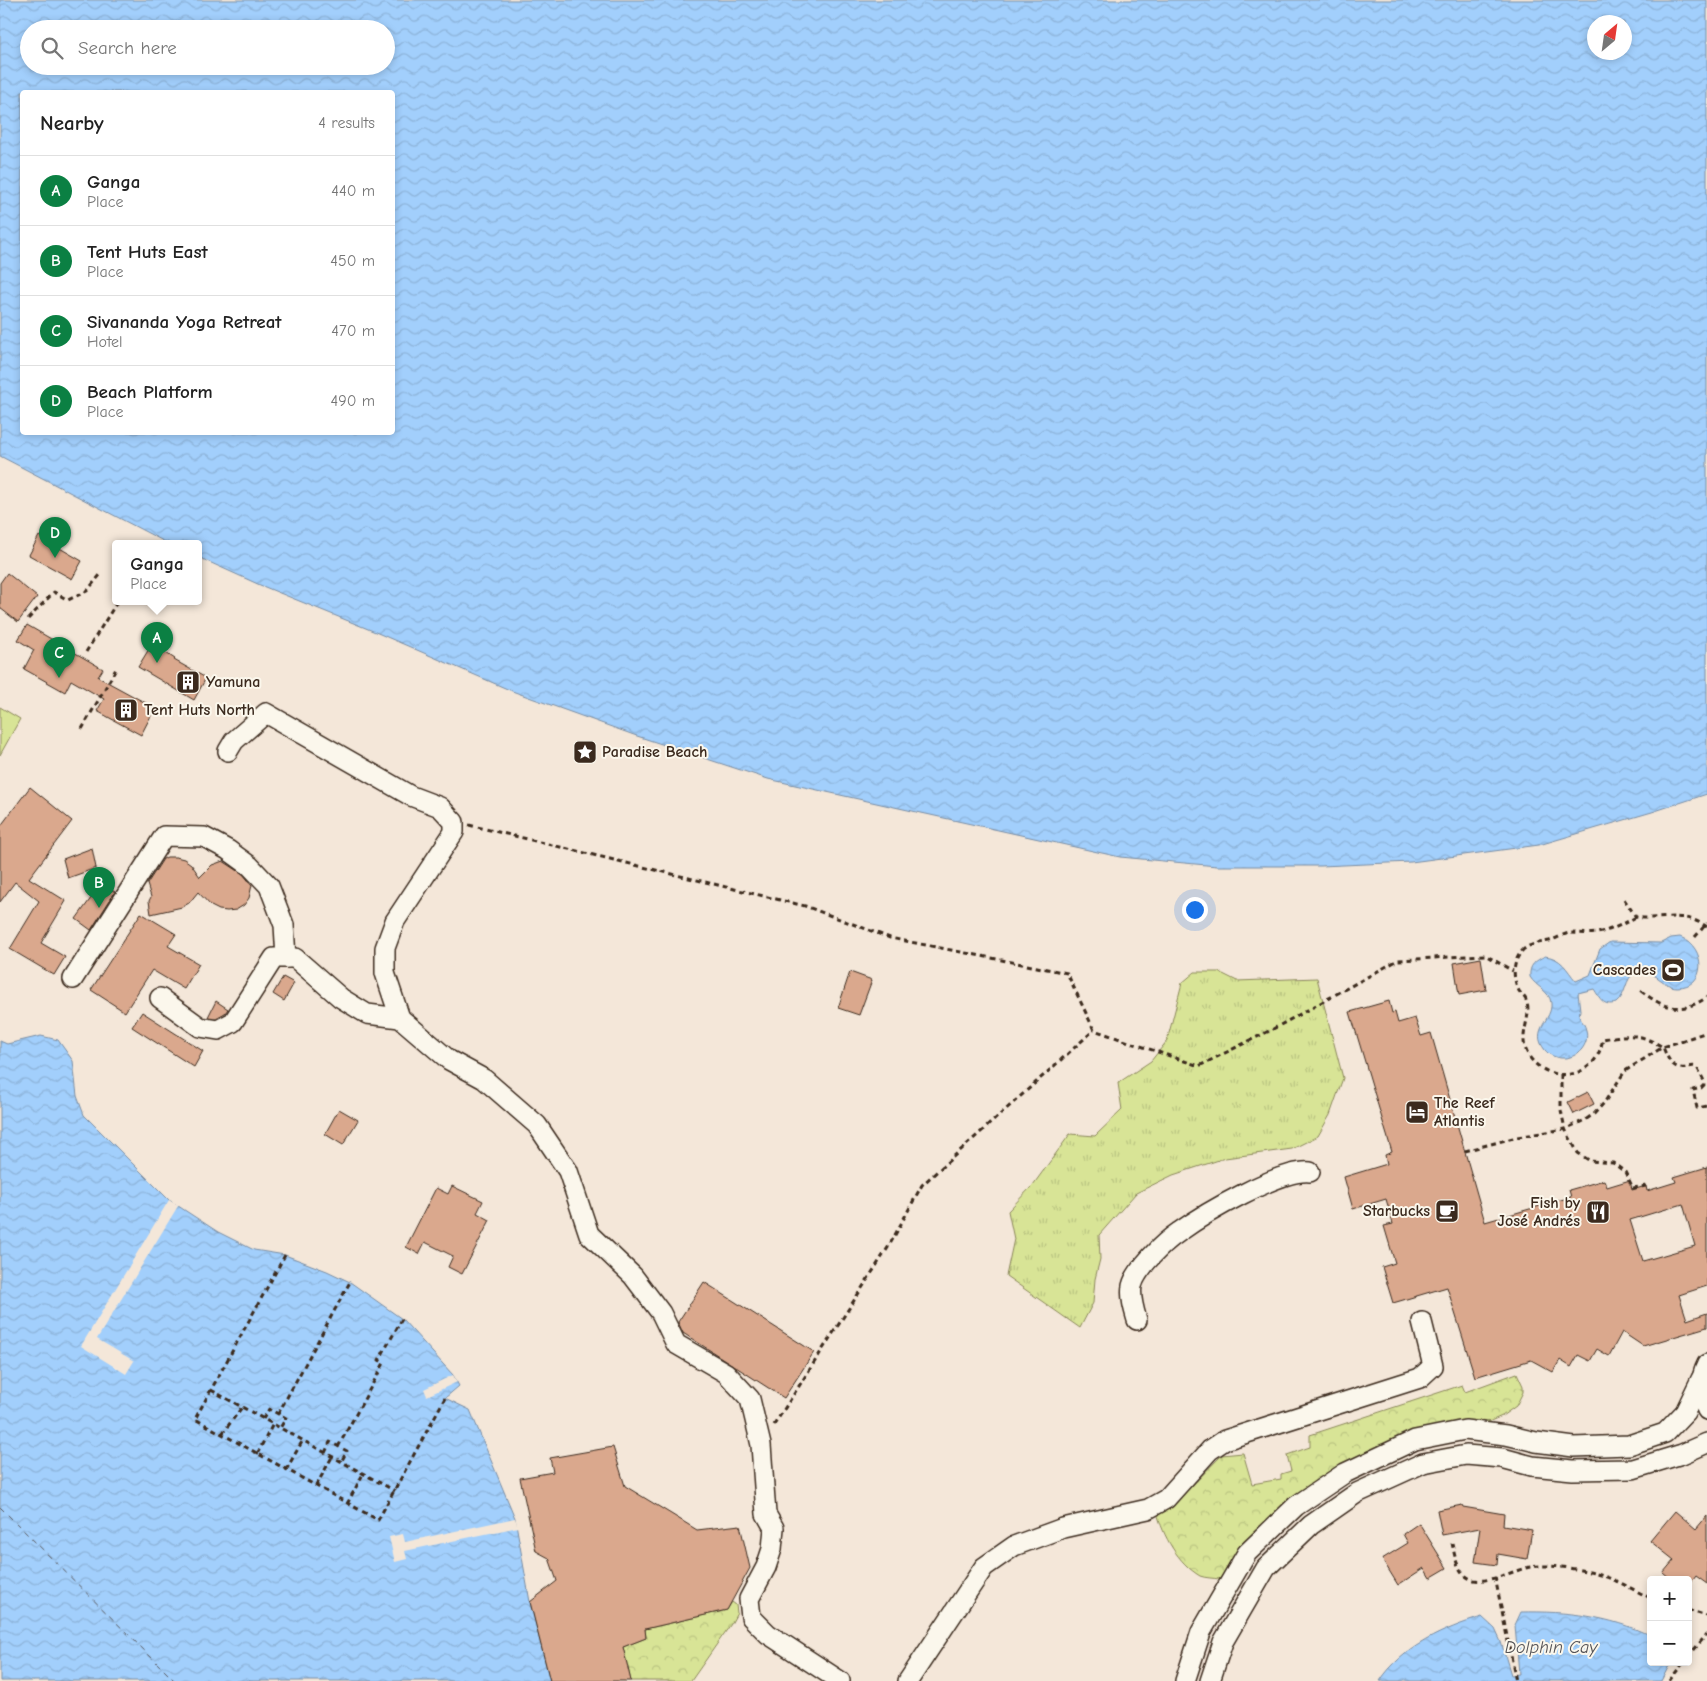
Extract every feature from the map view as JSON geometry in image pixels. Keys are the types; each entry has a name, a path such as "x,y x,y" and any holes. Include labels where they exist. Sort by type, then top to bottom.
{"lane":[{"path":"228,751 234,741 266,713 411,796 440,807 454,822 454,832 395,921 386,948 385,973 400,1018 449,1060 484,1079 536,1125 568,1171 589,1234 634,1276 660,1313 676,1344 726,1373 750,1399 761,1445 766,1514 774,1528 772,1549 766,1567 749,1599 751,1617 768,1634 840,1681"},
{"path":"72,979 164,836 204,837 228,850 250,866 269,886 284,925 286,958"},
{"path":"160,998 200,1027 218,1030 233,1022 274,958 295,958 341,998 367,1014 400,1018"},
{"path":"1137,1320 1133,1305 1132,1286 1143,1266 1160,1247 1178,1232 1217,1208 1260,1186 1301,1171 1310,1172"},
{"path":"908,1681 984,1566 1014,1546 1064,1528 1148,1509 1166,1499 1210,1450 1225,1440 1420,1378 1433,1366 1422,1322"},
{"path":"1704,1372 1700,1389 1702,1401 1707,1410"},
{"path":"1185,1681 1201,1632 1248,1553 1296,1506 1345,1472 1415,1440 1465,1430 1574,1447 1629,1445 1665,1433 1685,1412 1704,1372"},
{"path":"1210,1681 1223,1642 1266,1568 1311,1525 1357,1493 1423,1463 1466,1454 1502,1458 1532,1466 1573,1470 1633,1469 1682,1454 1707,1443"}],"path":[{"path":"28,619 54,592 68,600 87,591 100,575"},
{"path":"86,652 115,605"},
{"path":"82,729 116,669"},
{"path":"454,822 804,906 890,938 1067,973 1094,1030 1199,1066 1273,1029 1398,960 1485,955 1513,971"},
{"path":"1624,900 1636,917"},
{"path":"1695,937 1706,925 1682,916 1649,919 1636,917 1618,927 1596,933 1568,933 1548,941 1536,942 1524,949 1517,957 1513,971 1514,981 1526,1000 1528,1017 1523,1033 1525,1046 1531,1059 1541,1068 1554,1074 1567,1075 1580,1071 1592,1063 1600,1050 1603,1039 1637,1035 1663,1046 1671,1063 1678,1068 1693,1066 1698,1069 1704,1085 1693,1090 1697,1108 1707,1106"},
{"path":"1640,990 1653,1000 1667,1007 1682,1008 1698,1004 1707,997"},
{"path":"761,1445 888,1246 922,1185 1094,1030"},
{"path":"1465,1151 1517,1137 1565,1129 1594,1114 1625,1071 1663,1046 1707,1032"},
{"path":"1561,1074 1561,1110 1565,1129 1578,1153 1590,1161 1613,1163 1625,1172 1633,1188 1646,1186"},
{"path":"285,1255 194,1420 378,1520 445,1398"},
{"path":"278,1414 350,1282"},
{"path":"338,1447 384,1363 379,1360 402,1319"},
{"path":"211,1390 395,1491"},
{"path":"222,1434 242,1407"},
{"path":"263,1419 269,1409 286,1418 280,1428"},
{"path":"257,1454 273,1424"},
{"path":"286,1470 303,1440"},
{"path":"324,1452 330,1442 347,1451 341,1462"},
{"path":"316,1486 332,1457"},
{"path":"347,1504 363,1474"},
{"path":"1452,1542 1457,1563 1463,1574 1474,1580 1495,1578 1531,1567 1553,1567 1588,1572 1615,1580 1647,1596"},
{"path":"1495,1578 1516,1681"},
{"path":"1692,1611 1707,1616"},
{"path":"1692,1652 1707,1634"},
{"path":"1669,1681 1681,1666"}],"green space":[{"path":"0,707 20,719 0,755"},
{"path":"1195,972 1219,972 1237,981 1317,978 1343,1078 1330,1115 1318,1136 1292,1149 1225,1158 1173,1175 1136,1193 1099,1235 1100,1259 1095,1279 1093,1303 1080,1328 1006,1276 1014,1239 1008,1211 1033,1185 1070,1134 1095,1136 1122,1110 1118,1083 1151,1061 1167,1041 1182,983"},
{"path":"1517,1373 1523,1386 1523,1392 1516,1406 1502,1416 1486,1423 1395,1442 1232,1566 1219,1579 1202,1577 1192,1571 1178,1556 1167,1539 1157,1512 1172,1506 1222,1455 1243,1453 1252,1484 1281,1479 1281,1474 1291,1471 1287,1455 1310,1447 1310,1435 1462,1385 1465,1392"},
{"path":"732,1602 736,1605 737,1613 691,1681 631,1681 623,1647 646,1638 645,1629 727,1610"}],"water":[{"path":"0,0 1707,0 1707,794 1539,845 1411,862 1321,866 1217,866 1120,857 768,779 634,735 512,691 260,585 202,559 202,540 161,540 0,456"},
{"path":"1680,937 1689,942 1699,957 1700,966 1694,981 1687,986 1677,987 1666,984 1647,971 1641,971 1636,972 1629,978 1620,1000 1616,1003 1605,1003 1594,989 1578,993 1579,1017 1585,1026 1587,1036 1584,1046 1577,1054 1568,1058 1555,1057 1545,1050 1539,1037 1540,1031 1549,1015 1551,1003 1548,995 1530,977 1532,966 1536,962 1545,956 1556,959 1576,981 1590,975 1600,949 1610,942 1661,943 1671,938"},
{"path":"41,1036 58,1040 73,1061 77,1096 84,1115 169,1200 218,1232 254,1250 285,1255 350,1282 402,1319 453,1375 459,1386 445,1398 470,1410 515,1518 530,1602 550,1681 0,1681 0,1041 7,1044"},
{"name":"Dolphin Cay","path":"1521,1612 1571,1614 1604,1619 1647,1634 1647,1666 1669,1666 1661,1681 1380,1681 1400,1658 1425,1640 1482,1617 1495,1629 1511,1675 1519,1674 1515,1625"}],"pier":[{"path":"169,1200 178,1206 97,1339 134,1361 126,1374 81,1346"},
{"path":"453,1375 457,1382 427,1396 424,1389"},
{"path":"515,1518 518,1527 405,1551 407,1559 395,1562 389,1537 403,1534 405,1542"}],"building":[{"path":"39,536 82,561 72,579 29,555"},
{"path":"7,573 37,597 18,622 0,608 0,583"},
{"path":"27,625 103,669 98,677 155,708 141,735 97,711 104,699 71,680 65,692 24,669 34,650 18,640"},
{"path":"152,644 174,660 206,678 194,700 138,667"},
{"path":"30,787 72,821 29,878 66,901 41,943 65,957 54,975 10,949 39,901 15,882 0,902 0,827"},
{"path":"92,848 96,868 68,878 63,859"},
{"path":"167,857 184,859 191,864 200,877 212,865 223,861 243,874 252,885 249,898 244,905 236,910 227,911 211,906 198,892 189,903 182,907 151,914 149,901 151,897 147,884 163,859"},
{"path":"102,883 115,892 91,930 76,919"},
{"path":"141,913 176,934 168,946 199,964 184,989 152,970 125,1012 91,990"},
{"path":"1481,958 1486,990 1459,995 1454,963"},
{"path":"850,972 872,980 859,1015 838,1008"},
{"path":"283,977 294,983 284,1001 273,994"},
{"path":"216,1001 228,1009 216,1018 208,1017"},
{"path":"1389,1001 1392,1013 1395,1012 1398,1023 1415,1018 1421,1036 1431,1033 1485,1222 1571,1197 1569,1190 1604,1180 1607,1187 1630,1180 1632,1190 1646,1186 1647,1191 1676,1182 1674,1177 1707,1167 1707,1286 1679,1295 1687,1320 1707,1313 1707,1327 1643,1346 1622,1332 1609,1356 1597,1349 1590,1361 1578,1355 1571,1367 1560,1360 1553,1372 1531,1360 1475,1377 1447,1287 1393,1303 1382,1267 1395,1263 1384,1226 1393,1224 1386,1199 1353,1209 1344,1177 1387,1164 1385,1155 1392,1152 1350,1012","holes":["1683,1204 1695,1246 1643,1261 1630,1220"]},
{"path":"142,1012 203,1051 194,1067 132,1027"},
{"path":"1588,1092 1594,1104 1574,1114 1568,1102"},
{"path":"339,1109 358,1120 343,1145 325,1134"},
{"path":"452,1186 483,1201 477,1213 490,1220 462,1274 448,1267 453,1256 425,1242 419,1254 406,1247 436,1188 448,1194"},
{"path":"704,1282 814,1352 784,1398 683,1333 678,1322"},
{"path":"613,1447 625,1486 697,1530 740,1525 750,1568 727,1610 645,1629 646,1638 623,1647 631,1681 550,1681 530,1602 557,1581 549,1558 536,1551 520,1478 553,1472 550,1458"},
{"path":"1462,1505 1463,1507 1504,1514 1503,1525 1532,1530 1527,1559 1498,1554 1497,1565 1475,1562 1480,1528 1442,1535 1437,1510"},
{"path":"1675,1511 1696,1529 1707,1516 1707,1584 1696,1576 1692,1580 1692,1576 1666,1576 1663,1573 1674,1560 1650,1541"},
{"path":"1419,1523 1447,1568 1430,1578 1424,1568 1398,1585 1382,1559 1408,1543 1403,1534"}],"ferry route":[{"path":"0,1507 175,1681"}],"place":[{"name":"Beach Platform","path":"55,558"},
{"name":"Ganga","path":"157,663"},
{"name":"Sivananda Yoga Retreat","path":"59,678"},
{"name":"Yamuna","path":"188,682"},
{"name":"Tent Huts North","path":"126,710"},
{"name":"Paradise Beach","path":"585,752"},
{"name":"Tent Huts East","path":"99,908"},
{"name":"Cascades","path":"1673,970"},
{"name":"The Reef Atlantis","path":"1417,1112"},
{"name":"Starbucks","path":"1447,1211"},
{"name":"Fish by José Andrés","path":"1598,1212"}]}
